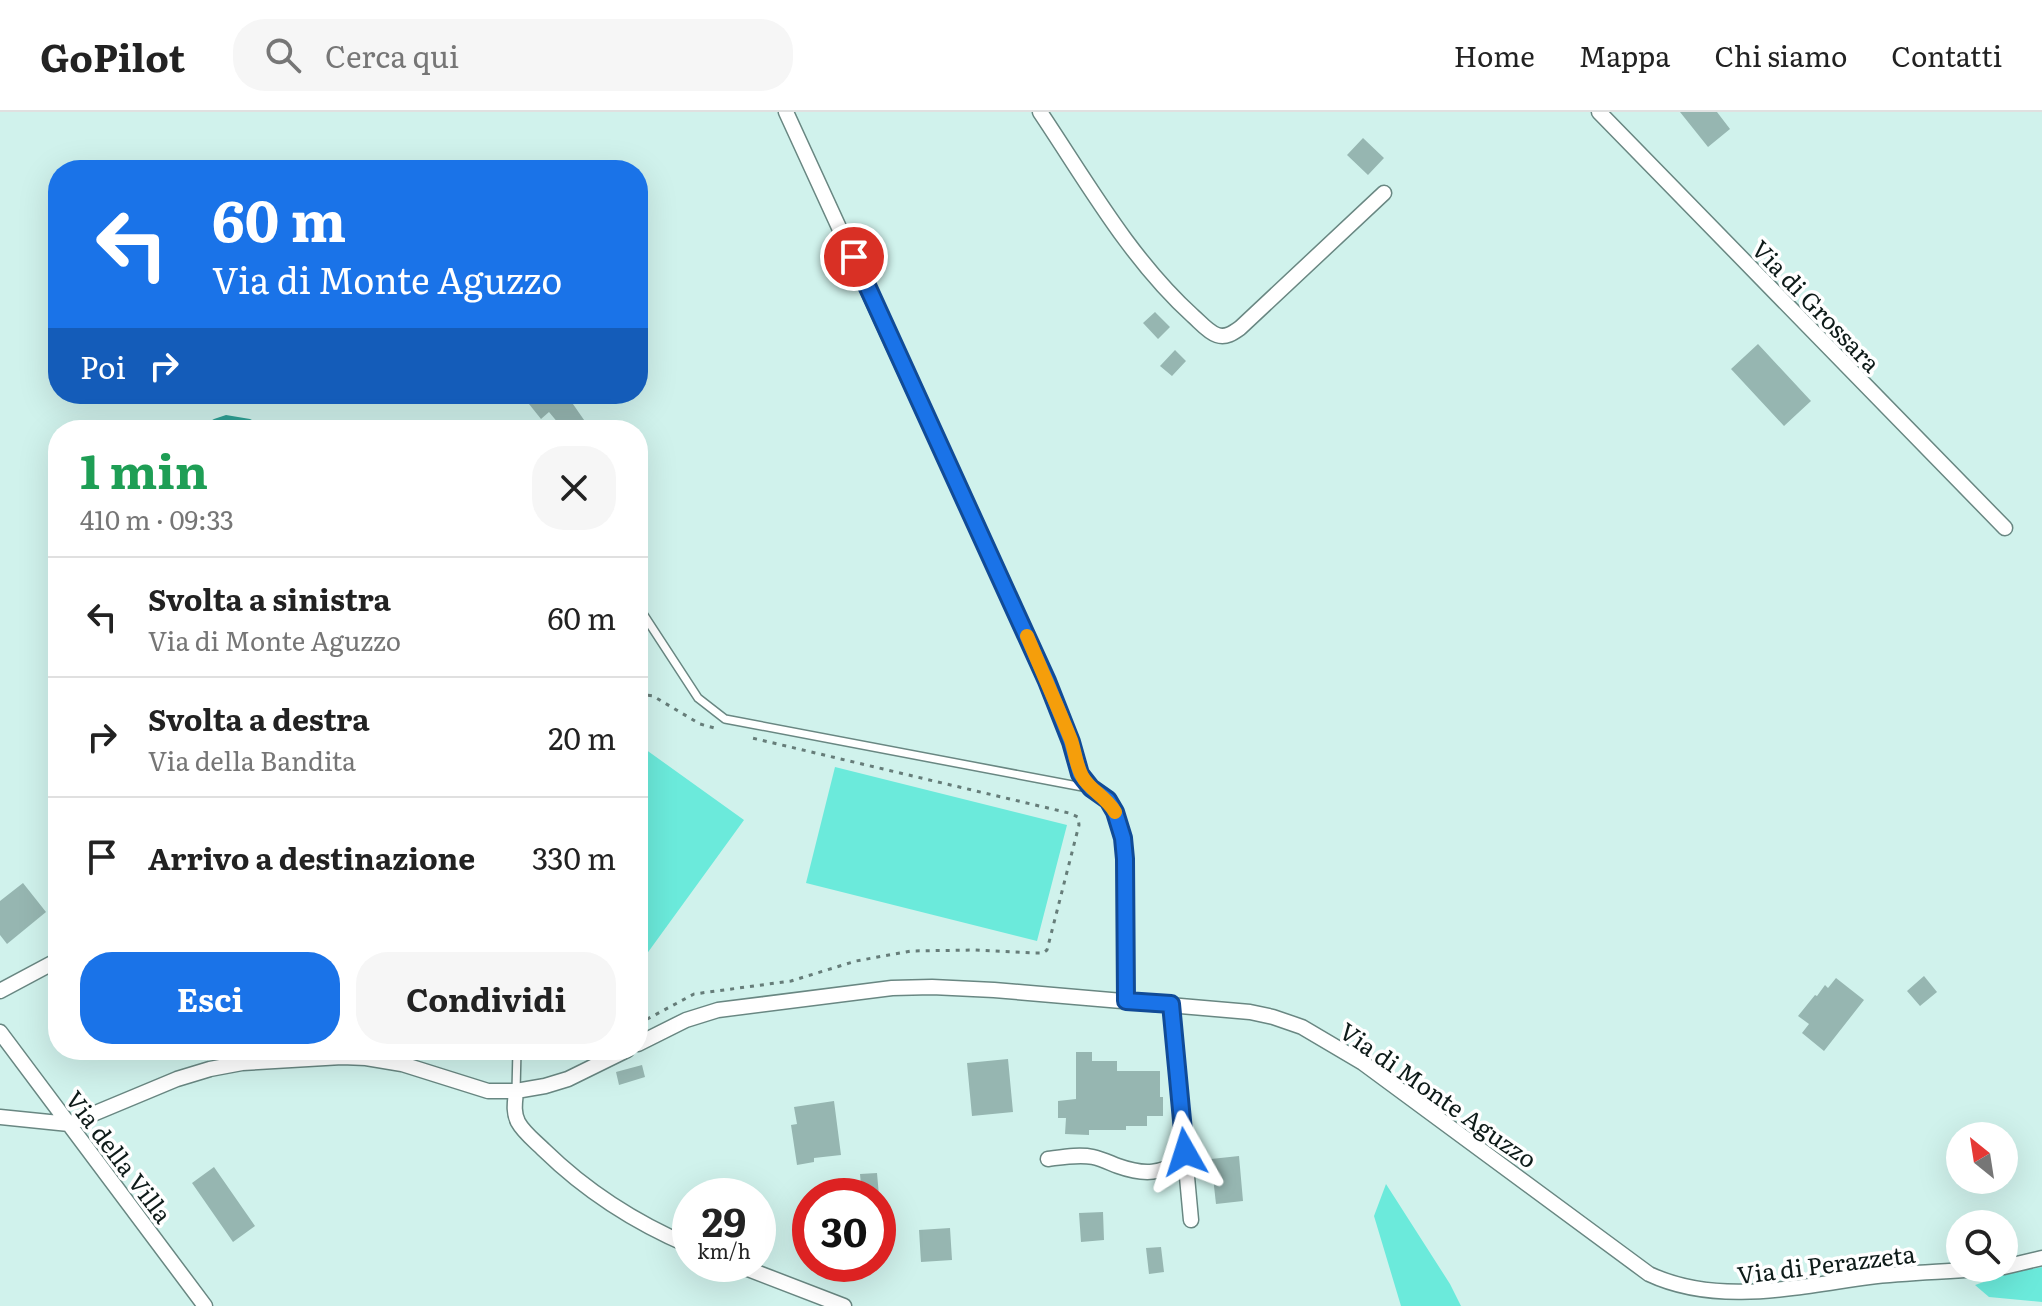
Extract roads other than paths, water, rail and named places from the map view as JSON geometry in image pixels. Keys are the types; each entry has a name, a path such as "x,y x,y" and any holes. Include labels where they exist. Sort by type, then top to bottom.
{"street":[{"path":"786,112 1047,681 1080,774 1111,806 1123,838 1125,859 1126,1001"},
{"path":"1040,112 1148,268 1184,308 1218,335 1231,334 1245,325 1384,193"},
{"name":"Via di Grossara","path":"1599,112 2005,528"},
{"path":"0,991 48,965"},
{"name":"Via di Monte Aguzzo","path":"648,1039 686,1020 718,1010 892,988 953,987 1250,1012 1292,1023 1363,1063 1649,1274 1678,1289 1714,1301"},
{"path":"1171,1004 1191,1220"},
{"name":"Via della Villa","path":"0,1032 205,1306"},
{"path":"0,1117 69,1124 185,1076 242,1063 292,1060"},
{"path":"378,1060 402,1064 488,1091 516,1091 545,1086 568,1079 607,1060"},
{"path":"516,1091 518,1122 548,1155 616,1208 672,1238"},
{"path":"1048,1159 1091,1157 1148,1173 1186,1160"},
{"path":"2018,1264 2042,1258"},
{"name":"Via di Perazzeta","path":"1714,1301 1868,1277 1946,1271"},
{"path":"776,1280 844,1306"}],"lane":[{"path":"648,621 698,698 725,719 1091,788"},
{"path":"516,1091 517,1060"}]}
